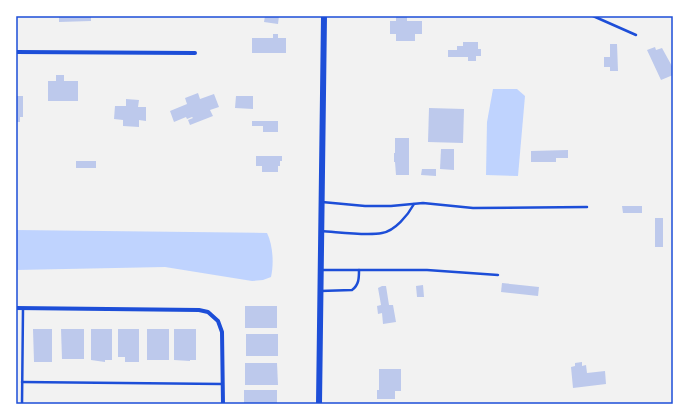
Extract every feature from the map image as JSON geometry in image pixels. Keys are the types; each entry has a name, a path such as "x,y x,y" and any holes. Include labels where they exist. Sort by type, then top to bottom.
{"street":[{"path":"319,404 324,16"},
{"path":"16,52 194,53"},
{"path":"16,308 199,310 208,312 218,321 222,332 223,404"}],"lane":[{"path":"593,16 636,35"},
{"path":"321,202 366,206 446,204 473,208 587,207"},
{"path":"321,231 383,233 394,227 409,212 414,204"},
{"path":"320,270 428,270 498,275"},
{"path":"320,291 352,290 356,287 358,282 359,270"},
{"path":"22,404 23,308"},
{"path":"22,382 222,384"}],"water":[{"path":"493,89 517,89 525,96 518,176 486,175 487,122"},
{"path":"16,230 267,233 272,249 272,272 271,277 263,280 252,281 165,267 16,270"}],"building":[{"path":"59,16 91,16 91,21 59,22"},
{"path":"265,16 279,16 278,24 264,22"},
{"path":"396,16 407,16 407,21 422,21 422,34 415,34 415,41 396,41 396,34 390,34 390,21 396,21"},
{"path":"273,34 278,34 278,38 286,38 286,53 252,53 252,38 273,38"},
{"path":"463,42 478,42 478,49 481,49 481,56 476,56 476,61 468,61 468,57 448,57 448,50 457,50 457,46 463,46"},
{"path":"610,44 617,44 618,71 610,71 610,67 604,67 604,57 610,57"},
{"path":"655,47 656,50 662,48 673,68 673,75 661,80 647,50"},
{"path":"56,75 64,75 64,81 78,81 78,101 48,101 48,81 56,81"},
{"path":"198,93 200,99 214,94 219,107 210,110 213,116 190,125 188,120 193,118 192,117 187,119 186,117 174,122 170,111 187,104 185,98"},
{"path":"16,96 23,96 23,117 20,117 20,122 16,122"},
{"path":"236,96 253,96 253,109 235,108"},
{"path":"126,99 139,100 138,107 146,107 146,121 139,120 139,127 123,126 123,120 114,119 115,106 126,106"},
{"path":"429,108 464,109 463,143 428,142"},
{"path":"252,121 278,121 278,132 263,132 263,126 252,126"},
{"path":"395,138 409,138 409,175 396,175 394,162"},
{"path":"441,149 454,149 454,170 440,169"},
{"path":"568,150 568,158 556,158 556,162 531,162 531,151"},
{"path":"256,156 282,156 280,166 278,166 278,172 262,172 262,166 256,166"},
{"path":"76,161 96,161 96,168 76,168"},
{"path":"422,169 436,169 436,176 421,175"},
{"path":"622,206 642,206 642,213 623,213"},
{"path":"655,218 663,218 663,247 655,247"},
{"path":"502,283 539,287 538,296 501,292"},
{"path":"423,285 424,297 417,297 416,286"},
{"path":"386,286 389,305 393,305 396,322 383,324 382,313 378,314 377,306 381,305 378,288"},
{"path":"245,306 277,306 277,328 245,328"},
{"path":"33,329 52,329 52,362 34,362"},
{"path":"61,329 84,329 84,359 62,359"},
{"path":"91,329 112,329 112,360 105,360 105,362 91,360"},
{"path":"118,329 139,329 139,362 125,362 125,357 118,357"},
{"path":"147,329 169,329 169,360 147,360"},
{"path":"174,329 196,329 196,360 174,360"},
{"path":"246,334 278,334 278,356 246,356"},
{"path":"582,362 582,366 586,365 587,373 605,371 606,384 573,388 571,367 575,366 575,363"},
{"path":"245,363 277,363 278,385 245,385"},
{"path":"379,369 401,369 401,391 395,391 395,399 377,399 377,390 379,390"},
{"path":"244,390 277,390 277,404 244,404"}]}
